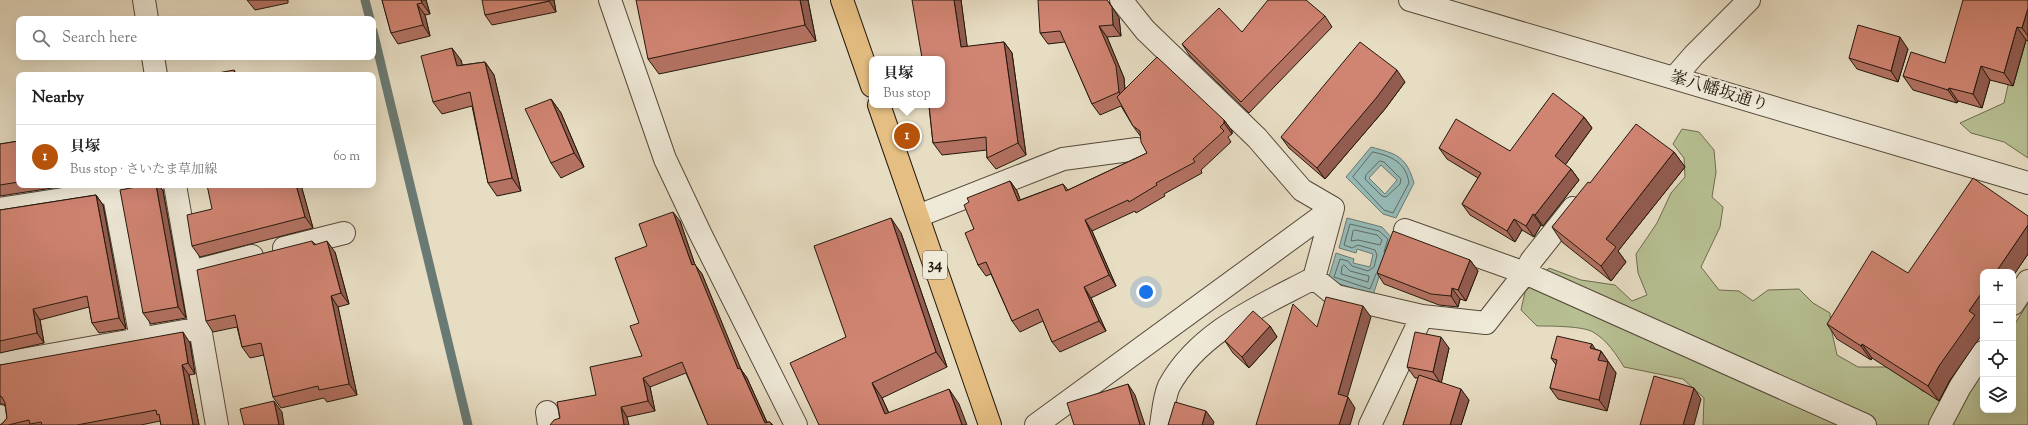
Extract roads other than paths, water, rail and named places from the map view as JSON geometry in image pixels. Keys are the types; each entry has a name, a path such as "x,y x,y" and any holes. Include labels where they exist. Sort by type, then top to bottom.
{"main road":[{"path":"842,0 869,77"},
{"name":"34","path":"880,108 990,425"}],"street":[{"path":"144,0 147,16"},
{"path":"610,0 665,159 700,233 796,425"},
{"path":"1121,0 1145,30 1256,138 1302,190 1333,208"},
{"name":"峯八幡坂通り","path":"1410,0 2028,183"},
{"path":"1674,78 1694,55 1749,0"},
{"path":"153,60 155,72"},
{"path":"918,216 1063,159 1137,149"},
{"path":"0,209 133,188"},
{"path":"176,188 217,425"},
{"path":"113,191 141,339"},
{"path":"1314,278 1336,296 1422,316 1486,324 1525,273 1531,261 1587,191"},
{"path":"1161,425 1168,387 1190,356 1226,325 1314,278 1333,208"},
{"path":"1036,425 1333,208"},
{"path":"1405,230 1525,273 1865,425"},
{"path":"191,272 344,233"},
{"path":"2016,299 2028,281"},
{"path":"1378,423 1422,316"},
{"path":"0,364 201,328"},
{"path":"1940,425 1960,388 1980,357"},
{"path":"0,416 2,425"}],"water":[{"path":"1371,147 1394,154 1404,162 1408,167 1414,183 1396,218 1383,214 1346,177","holes":["1381,165 1397,180 1385,194 1369,178"]},
{"path":"1347,218 1382,227 1392,238 1373,295 1328,280 1336,253 1354,259 1353,263 1370,267 1373,254 1357,249 1356,253 1339,248"}],"waterway":[{"path":"365,0 369,16"},
{"path":"376,43 468,425"}],"place":[{"name":"貝塚","path":"907,136"}]}
